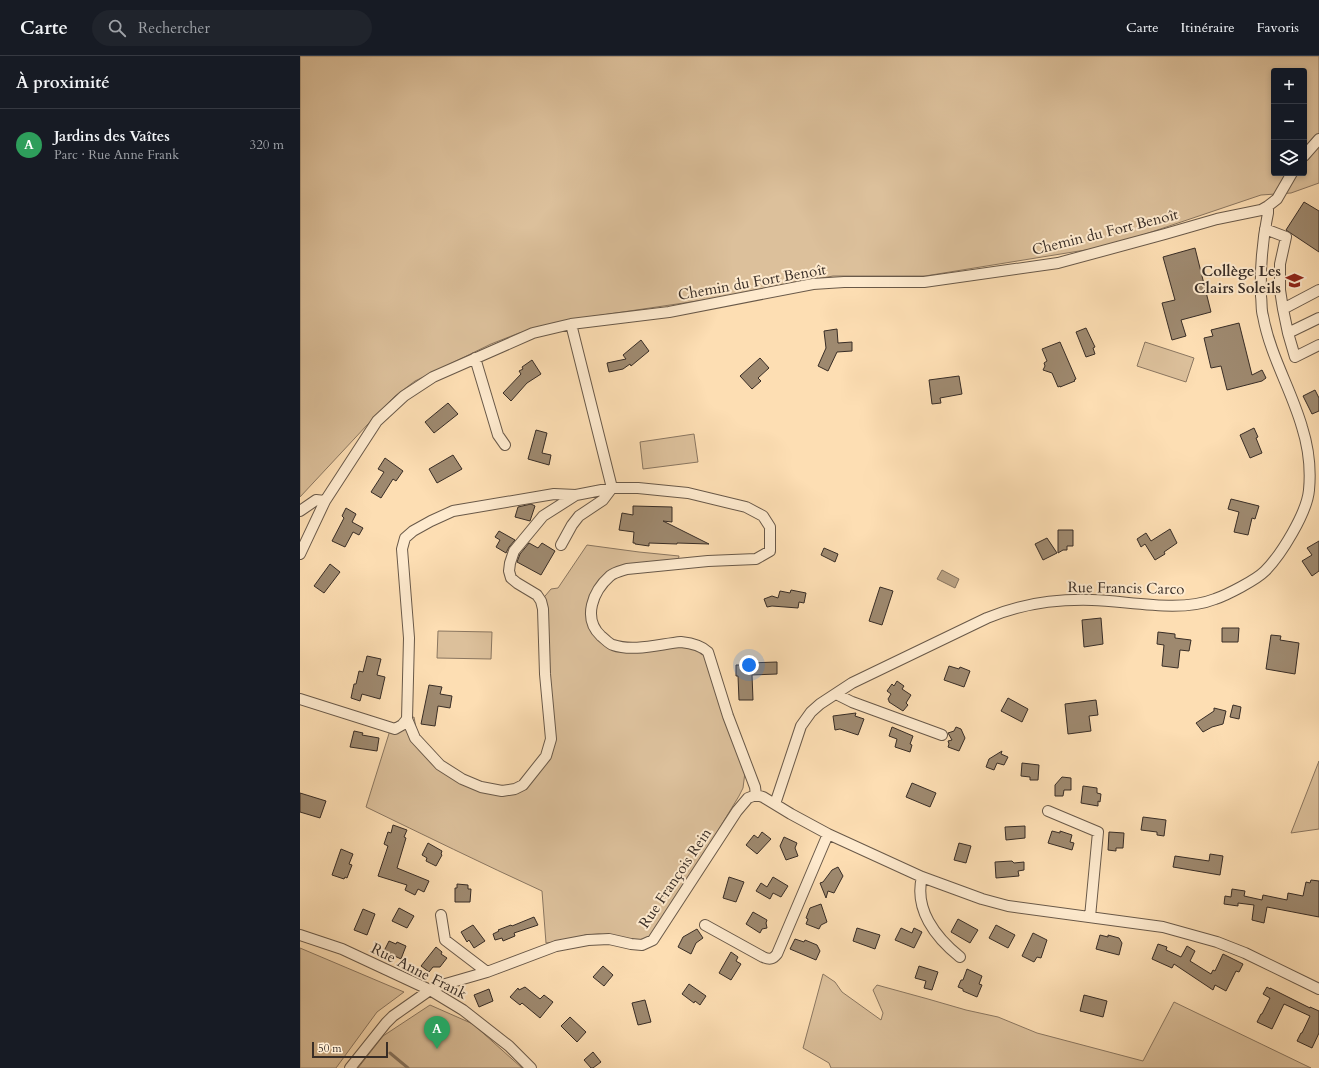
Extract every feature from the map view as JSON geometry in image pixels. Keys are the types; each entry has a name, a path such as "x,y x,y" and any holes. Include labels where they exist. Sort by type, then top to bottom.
{"street":[{"path":"1307,153 1319,140"},
{"path":"1268,206 1277,198 1290,176"},
{"name":"Rue Francis Carco","path":"775,804 801,726 811,712 820,704 852,683 1000,612 1046,601 1091,600 1171,605 1190,604 1214,600 1238,588 1264,572 1287,543 1299,521 1309,491 1308,457 1302,427 1273,353 1262,315 1260,277 1261,254 1268,206"},
{"name":"Chemin du Fort Benoît","path":"300,554 325,501 377,421 392,406 419,385 433,377 533,333 571,324 677,310 813,284 844,282 924,282 1058,263 1165,234 1217,218 1261,210 1268,206"},
{"path":"1265,229 1286,237 1280,264 1280,290 1282,309 1295,357 1319,345"},
{"path":"1282,309 1319,290"},
{"path":"1288,333 1319,318"},
{"path":"571,324 612,488"},
{"path":"475,358 498,435 505,445"},
{"path":"561,546 572,525 579,516 602,500 612,488"},
{"path":"576,495 543,516 514,551 510,563 509,572 511,578 537,595 541,601 543,610 545,674 551,739 546,756 523,784 515,788 502,791 481,786 462,779 440,765 415,738 407,718 409,638 402,550 405,538 413,531 431,521 453,512 554,494 576,495 612,488 645,488 688,493 746,507 763,516 770,527 770,552 756,559 708,561 622,570 610,576 598,589 591,607 591,617 594,627 599,634 612,645 628,648 681,642 704,648 708,652 728,716 755,787 756,795 763,796 791,814 828,834 922,877 982,899 1008,906 1163,927 1217,942 1245,953 1319,989"},
{"path":"300,511 316,500 325,501"},
{"path":"836,694 852,702 942,735"},
{"path":"300,699 394,729 415,738"},
{"path":"394,729 402,725 407,718"},
{"name":"Rue François Rein","path":"350,1068 393,1016 430,990 487,972 556,946 588,940 609,939 642,945 653,940 737,810 748,798 756,795"},
{"path":"1048,811 1098,832 1090,916"},
{"path":"705,925 763,957 769,959 774,958 828,834"},
{"path":"922,877 919,888 920,899 928,920 939,937 960,957"},
{"path":"441,915 445,940 487,972"},
{"name":"Rue Anne Frank","path":"300,935 342,949 430,990 463,1010 509,1046 531,1068"}],"shaded area":[{"path":"300,56 1319,56 1319,183 1291,193 1261,195 1110,246 925,276 833,276 711,299 575,319 519,333 491,344 415,381 395,396 300,497"},
{"path":"1145,342 1194,358 1186,382 1137,366"},
{"path":"694,434 698,462 643,469 640,442"},
{"path":"587,545 679,556 678,561 616,570 588,606 609,647 688,645 703,654 706,658 745,772 743,788 739,796 650,942 599,934 585,935 570,940 546,943 542,891 366,807 392,724 414,717 419,735 447,766 458,773 490,788 527,786 538,774 549,742 540,602 551,589 558,588"},
{"path":"942,570 959,579 955,588 937,579"},
{"path":"438,631 492,632 491,659 437,658"},
{"path":"1319,761 1319,829 1291,833"},
{"path":"300,948 404,992 377,1012 336,1068 300,1068"},
{"path":"823,974 835,982 842,992 881,1020 883,1013 873,990 877,985 966,1010 998,1017 1037,1033 1143,1061 1174,1002 1311,1068 831,1068 829,1063 803,1048"},
{"path":"430,1005 473,1024 522,1068 358,1068 383,1036"}],"building":[{"path":"1304,202 1319,211 1319,252 1286,230"},
{"path":"1195,248 1211,312 1181,320 1186,336 1172,340 1162,303 1175,300 1163,257"},
{"path":"1239,323 1252,375 1262,370 1266,378 1262,381 1227,390 1221,366 1211,368 1204,338 1213,336 1211,330"},
{"path":"1086,328 1095,347 1093,348 1095,354 1086,357 1076,332"},
{"path":"837,329 838,343 852,342 852,351 837,352 828,371 818,366 826,348 824,331"},
{"path":"641,340 649,351 631,366 630,364 623,369 609,372 607,363 626,359 623,355"},
{"path":"1060,342 1076,379 1074,380 1075,381 1058,387 1052,373 1043,370 1045,366 1044,363 1047,361 1042,349"},
{"path":"760,358 769,368 758,378 761,381 752,389 740,376"},
{"path":"532,360 541,374 527,383 511,401 503,393 521,374 519,371 523,369 522,367"},
{"path":"959,376 962,394 940,398 941,403 932,404 929,380"},
{"path":"1315,390 1319,398 1319,411 1312,414 1303,396"},
{"path":"448,403 458,414 434,433 425,422"},
{"path":"1254,428 1262,453 1250,458 1240,435"},
{"path":"536,430 547,433 542,453 551,455 549,465 528,459"},
{"path":"453,455 462,469 437,483 429,469"},
{"path":"385,458 403,471 396,481 393,479 381,498 371,492 384,472 378,469"},
{"path":"1231,499 1259,506 1255,519 1252,518 1248,535 1234,532 1239,512 1228,509"},
{"path":"531,504 535,506 530,521 515,517 518,507"},
{"path":"633,506 672,507 672,522 663,521 709,544 649,543 649,546 633,543 634,532 619,530 622,513 633,515"},
{"path":"346,508 356,514 352,522 363,528 359,535 353,532 345,547 332,541 344,518 342,516"},
{"path":"1170,529 1177,543 1164,552 1165,554 1155,560 1145,544 1141,547 1137,539 1146,533 1151,541"},
{"path":"1058,530 1073,530 1073,546 1067,546 1067,550 1063,550 1058,553"},
{"path":"499,531 515,540 506,553 496,547 500,540 495,537"},
{"path":"1047,538 1057,553 1043,560 1035,544"},
{"path":"1319,541 1319,571 1312,576 1302,561 1312,555 1307,548"},
{"path":"529,543 538,548 542,543 555,551 541,575 517,562 520,554"},
{"path":"824,548 838,554 835,562 821,555"},
{"path":"330,564 340,572 324,593 314,586"},
{"path":"880,587 893,591 882,625 869,621"},
{"path":"791,590 806,593 804,603 799,602 798,608 767,607 764,599 772,596 778,598 780,591 790,593"},
{"path":"1101,618 1103,644 1084,647 1082,620"},
{"path":"1222,628 1239,628 1238,642 1222,642"},
{"path":"1158,632 1175,634 1175,638 1191,640 1189,651 1180,650 1178,668 1162,666 1164,645 1157,644"},
{"path":"1271,635 1281,636 1280,640 1299,643 1295,674 1266,669"},
{"path":"367,656 381,659 377,675 385,677 380,699 362,694 360,701 351,698 354,684 356,684 359,671 363,672"},
{"path":"777,662 777,674 752,675 753,700 739,700 736,665"},
{"path":"949,666 959,669 960,667 970,671 964,687 944,680"},
{"path":"897,681 904,686 902,689 911,695 906,703 908,705 903,711 889,702 888,699 891,694 887,691 892,684 894,686"},
{"path":"429,685 442,687 440,694 452,696 450,708 438,706 435,726 421,724"},
{"path":"1008,698 1028,709 1022,722 1001,711"},
{"path":"1096,700 1098,715 1089,716 1091,731 1068,734 1065,704"},
{"path":"1233,705 1241,707 1239,719 1230,717"},
{"path":"1214,708 1226,711 1223,724 1212,727 1203,732 1196,723 1214,711"},
{"path":"856,713 855,716 864,719 858,735 840,729 835,730 833,716"},
{"path":"892,727 913,736 910,744 912,745 910,752 895,747 897,739 889,736"},
{"path":"956,727 961,729 965,738 959,751 948,747 948,741 952,740 948,733 954,731"},
{"path":"354,731 363,733 362,735 379,738 377,751 350,747"},
{"path":"1002,751 1001,754 1008,757 1004,765 997,763 994,770 986,767 989,759"},
{"path":"1022,763 1039,765 1038,780 1030,780 1030,777 1021,776"},
{"path":"1062,777 1071,778 1071,790 1064,790 1063,796 1055,796 1055,785"},
{"path":"912,783 936,793 930,807 906,797"},
{"path":"1083,786 1097,788 1097,793 1101,794 1100,802 1098,801 1098,806 1081,803"},
{"path":"300,793 326,801 320,818 300,812"},
{"path":"1143,817 1166,820 1164,836 1157,835 1157,832 1141,830"},
{"path":"393,825 407,830 397,868 429,881 424,892 418,889 415,895 405,890 407,885 378,876 388,846 384,844 388,832 391,833"},
{"path":"1025,826 1025,838 1006,840 1005,827"},
{"path":"1052,831 1060,833 1060,831 1072,835 1070,842 1074,843 1072,850 1048,843"},
{"path":"762,832 771,839 757,854 746,845 754,835 758,838"},
{"path":"1109,832 1124,833 1123,848 1116,848 1116,851 1108,850"},
{"path":"784,837 797,843 795,848 798,856 786,860 780,846"},
{"path":"428,843 442,851 442,855 436,866 426,861 427,858 422,855"},
{"path":"959,843 971,846 966,863 954,860"},
{"path":"341,849 353,854 349,864 352,865 347,878 345,877 344,879 332,875"},
{"path":"1210,854 1223,856 1220,875 1173,867 1175,856 1209,861"},
{"path":"1012,861 1014,863 1024,862 1024,870 1018,871 1019,876 996,878 995,862"},
{"path":"838,867 843,876 834,893 828,891 826,898 820,883 823,882 832,870"},
{"path":"729,877 744,882 736,902 723,898"},
{"path":"773,877 788,886 781,897 773,893 770,899 756,891 761,883 767,887"},
{"path":"1311,880 1319,881 1319,917 1267,907 1264,923 1252,920 1254,905 1238,903 1238,906 1224,904 1225,896 1231,897 1232,889 1245,891 1244,896 1262,900 1263,895 1287,900 1288,893 1303,896 1306,882 1310,883"},
{"path":"457,884 468,885 468,889 471,889 470,902 455,902 455,888 457,888"},
{"path":"821,904 827,922 821,925 819,929 806,924 808,919 806,918 810,908"},
{"path":"399,908 414,916 407,928 392,921"},
{"path":"363,909 375,914 367,935 354,930"},
{"path":"753,912 767,920 767,928 762,929 760,933 746,924"},
{"path":"534,917 538,925 514,933 515,936 503,941 502,938 495,940 493,934 499,931 498,930"},
{"path":"958,919 978,930 970,943 951,932"},
{"path":"473,925 485,941 474,948 469,940 467,942 461,932"},
{"path":"996,925 1015,935 1008,948 989,938"},
{"path":"857,928 880,935 875,949 853,941"},
{"path":"901,928 912,933 914,928 922,932 914,948 895,940"},
{"path":"697,929 703,938 696,943 691,954 678,947 683,937"},
{"path":"1033,933 1047,940 1041,958 1037,957 1034,962 1022,956"},
{"path":"1100,935 1108,937 1108,935 1119,938 1122,943 1119,955 1096,949"},
{"path":"795,939 804,942 805,940 817,945 820,951 816,960 790,949"},
{"path":"389,941 396,944 397,942 406,946 401,959 384,951"},
{"path":"1158,944 1167,947 1166,950 1181,957 1187,946 1195,951 1190,961 1211,974 1213,970 1215,971 1223,954 1243,964 1239,972 1236,971 1226,991 1215,985 1213,990 1174,964 1172,968 1152,959"},
{"path":"436,947 442,952 441,954 447,958 440,967 433,967 429,972 421,966"},
{"path":"731,952 738,957 736,961 741,964 731,980 719,973"},
{"path":"603,966 613,975 604,986 593,977"},
{"path":"919,966 938,972 932,990 924,988 926,981 915,978"},
{"path":"967,969 982,976 979,984 982,985 977,997 963,991 963,989 958,987 961,980 963,980"},
{"path":"689,984 706,996 700,1005 695,1001 694,1003 682,994"},
{"path":"525,987 540,999 544,995 553,1002 540,1018 522,1003 520,1005 510,997 518,988 519,990"},
{"path":"1267,987 1319,1011 1319,1033 1312,1048 1297,1041 1310,1016 1284,1004 1272,1029 1257,1022 1270,998 1263,994"},
{"path":"489,989 493,1001 479,1007 474,995"},
{"path":"1084,995 1107,1001 1103,1017 1080,1011"},
{"path":"645,1000 651,1022 638,1025 632,1003"},
{"path":"570,1017 586,1032 577,1042 561,1026"},
{"path":"593,1052 601,1062 591,1068 584,1060"}],"waterway":[{"path":"390,1053 408,1068"}],"place":[{"name":"Collège Les Clairs Soleils","path":"1294,280"},
{"name":"Jardins des Vaîtes","path":"437,1049"}]}
